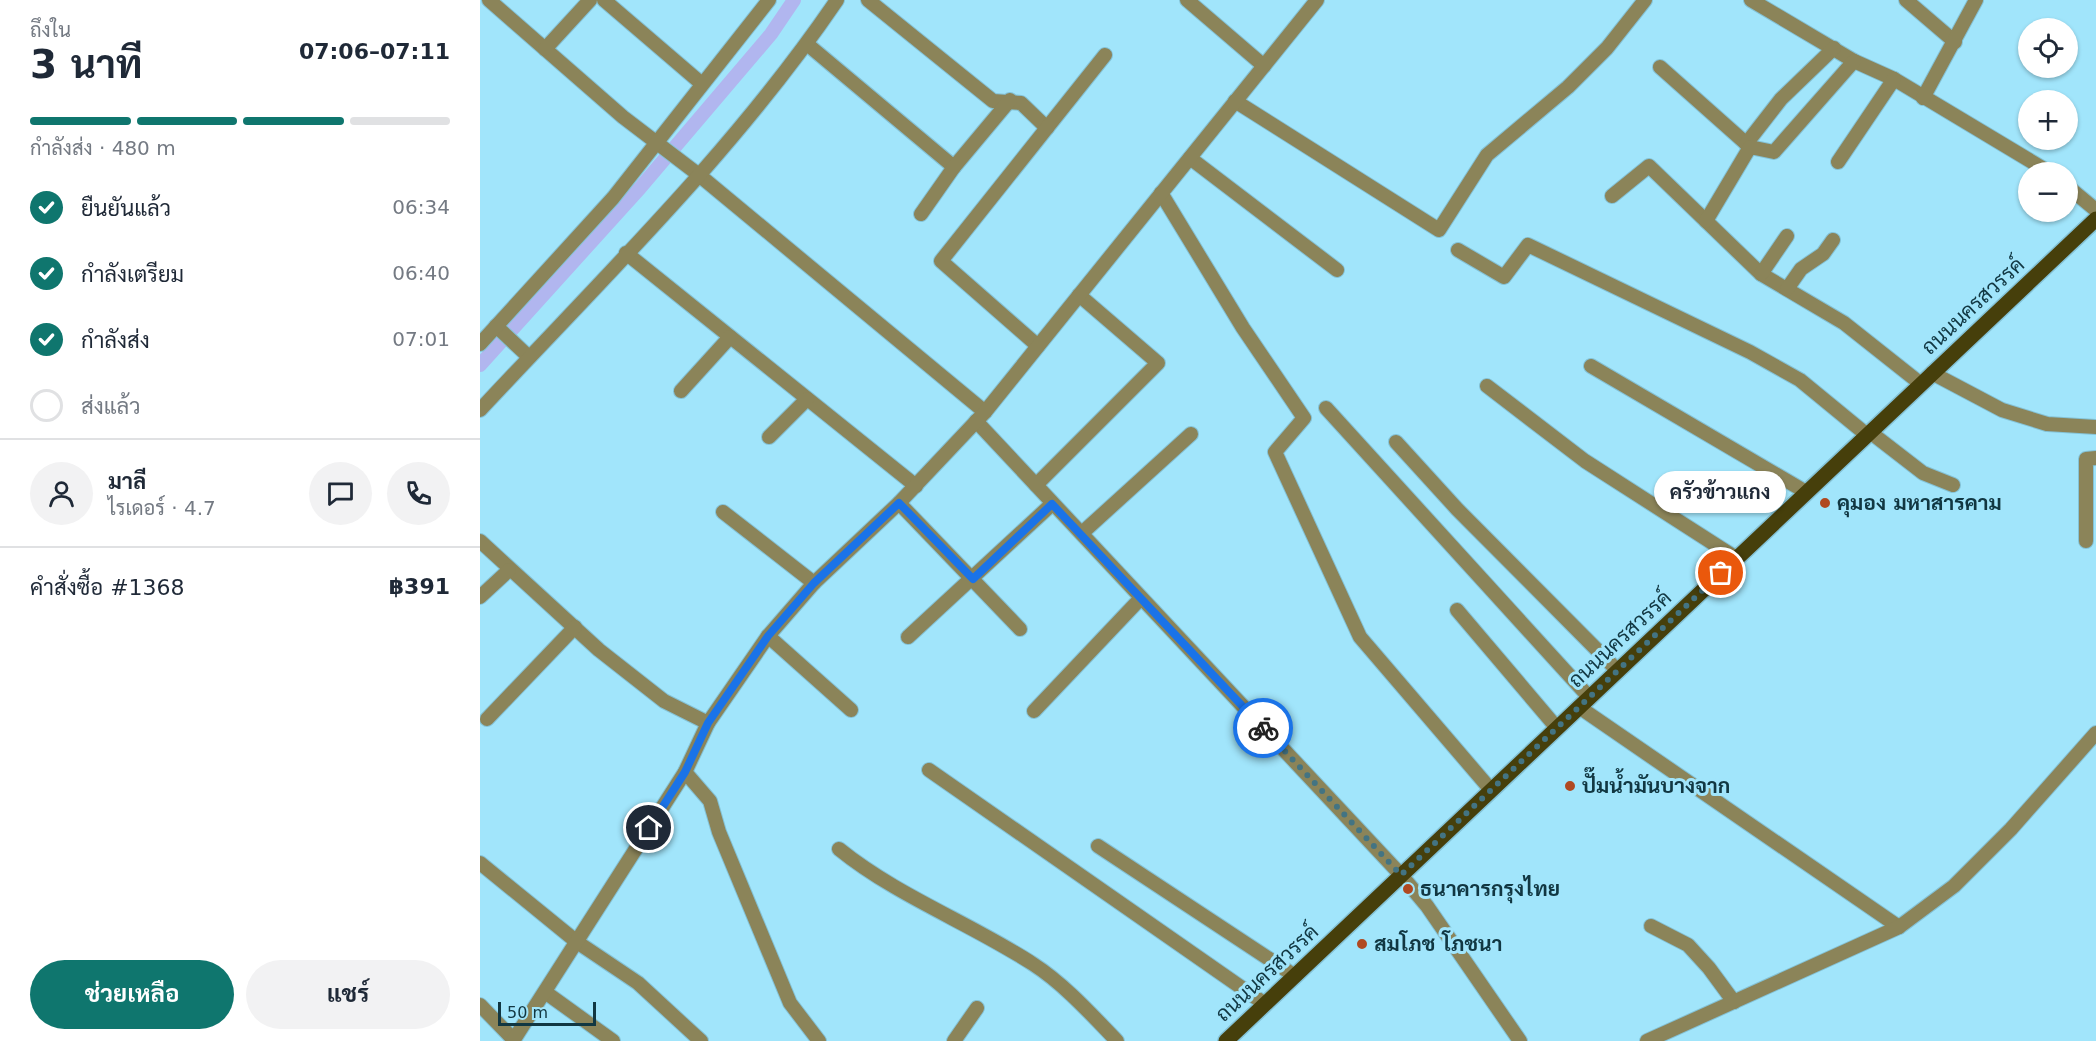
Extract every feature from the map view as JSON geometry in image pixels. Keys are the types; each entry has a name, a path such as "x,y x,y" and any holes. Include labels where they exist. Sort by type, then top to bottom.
{"main road":[{"name":"ถนนนครสวรรค์","path":"1226,1041 2096,219"}],"street":[{"path":"489,0 659,147 699,175 980,417 1052,504 1401,875 1426,906 1520,1041"},
{"path":"545,49 590,0"},
{"path":"604,0 702,84"},
{"path":"480,344 498,328 659,147 702,84 769,0"},
{"path":"480,410 526,355 627,253 699,175 807,44 837,0"},
{"path":"868,0 993,101 1010,100 1021,103 1047,128"},
{"path":"1187,0 1264,66"},
{"path":"480,1005 514,1040 685,772 708,723 768,636 814,583 916,486 980,417 1317,0"},
{"path":"1235,101 1439,230 1487,155 1568,87 1607,48 1645,0"},
{"path":"1751,0 1767,4 1854,60 1894,79 1923,99 2032,162"},
{"path":"1906,0 1955,42"},
{"path":"1923,99 1976,0"},
{"path":"807,44 954,167"},
{"path":"1706,221 1748,145 1781,99 1834,48"},
{"path":"1038,346 941,261 1105,55"},
{"path":"1660,67 1748,145 1774,152 1854,60"},
{"path":"1838,162 1894,79"},
{"path":"921,214 954,167 1010,100"},
{"path":"1190,158 1337,270"},
{"path":"1612,196 1649,166 1761,274 1844,323 1927,378 2002,410 2047,424 2096,427"},
{"path":"1161,193 1243,328 1304,418 1275,452 1360,637 1491,790"},
{"path":"2078,195 2096,210"},
{"path":"1761,274 1787,236"},
{"path":"1786,289 1801,269 1823,254 1833,240"},
{"path":"1458,250 1504,277 1528,245 1750,352 1800,380 1923,473 1953,485"},
{"path":"627,253 916,486"},
{"path":"1036,485 1158,363 1079,295"},
{"path":"498,328 526,355"},
{"path":"681,391 730,337"},
{"path":"1591,366 1806,492"},
{"path":"1487,386 1585,461 1736,558"},
{"path":"769,437 807,399"},
{"path":"1326,408 1584,702 1899,927"},
{"path":"1082,534 1191,434"},
{"path":"1396,442 1457,509 1618,670"},
{"path":"2086,541 2086,459 2096,458"},
{"path":"899,503 1020,629"},
{"path":"908,637 1052,504"},
{"path":"723,512 814,583"},
{"path":"480,541 599,650 664,701 708,723"},
{"path":"480,597 509,570"},
{"path":"1034,711 1141,598"},
{"path":"1457,610 1557,728"},
{"path":"487,719 575,627"},
{"path":"768,636 851,710"},
{"path":"1647,1041 1899,927 1954,886 2094,740"},
{"path":"929,770 1265,1004"},
{"path":"685,772 710,801 719,831 790,1003 814,1040"},
{"path":"1098,846 1295,976"},
{"path":"839,849 888,883 1034,964 1076,1000 1118,1041"},
{"path":"480,862 577,942 638,983 701,1041"},
{"path":"1652,926 1688,945 1709,968 1734,1002"},
{"path":"545,992 612,1041"},
{"path":"954,1041 977,1008"}],"waterway":[{"path":"480,365 640,188 771,34 794,0"}],"way so far":[{"path":"1263,728 1401,875 1721,573"}],"place":[{"name":"คุมอง มหาสารคาม","path":"1825,503"},
{"name":"ครัวข้าวแกง","path":"1721,573"},
{"name":"ปั๊มน้ำมันบางจาก","path":"1570,786"},
{"name":"ธนาคารกรุงไทย","path":"1408,889"},
{"name":"สมโภช โภชนา","path":"1362,944"}],"route":[{"path":"649,828 685,772 708,723 734,682 768,636 814,583 899,503 973,579 1052,504 1263,728"}]}
